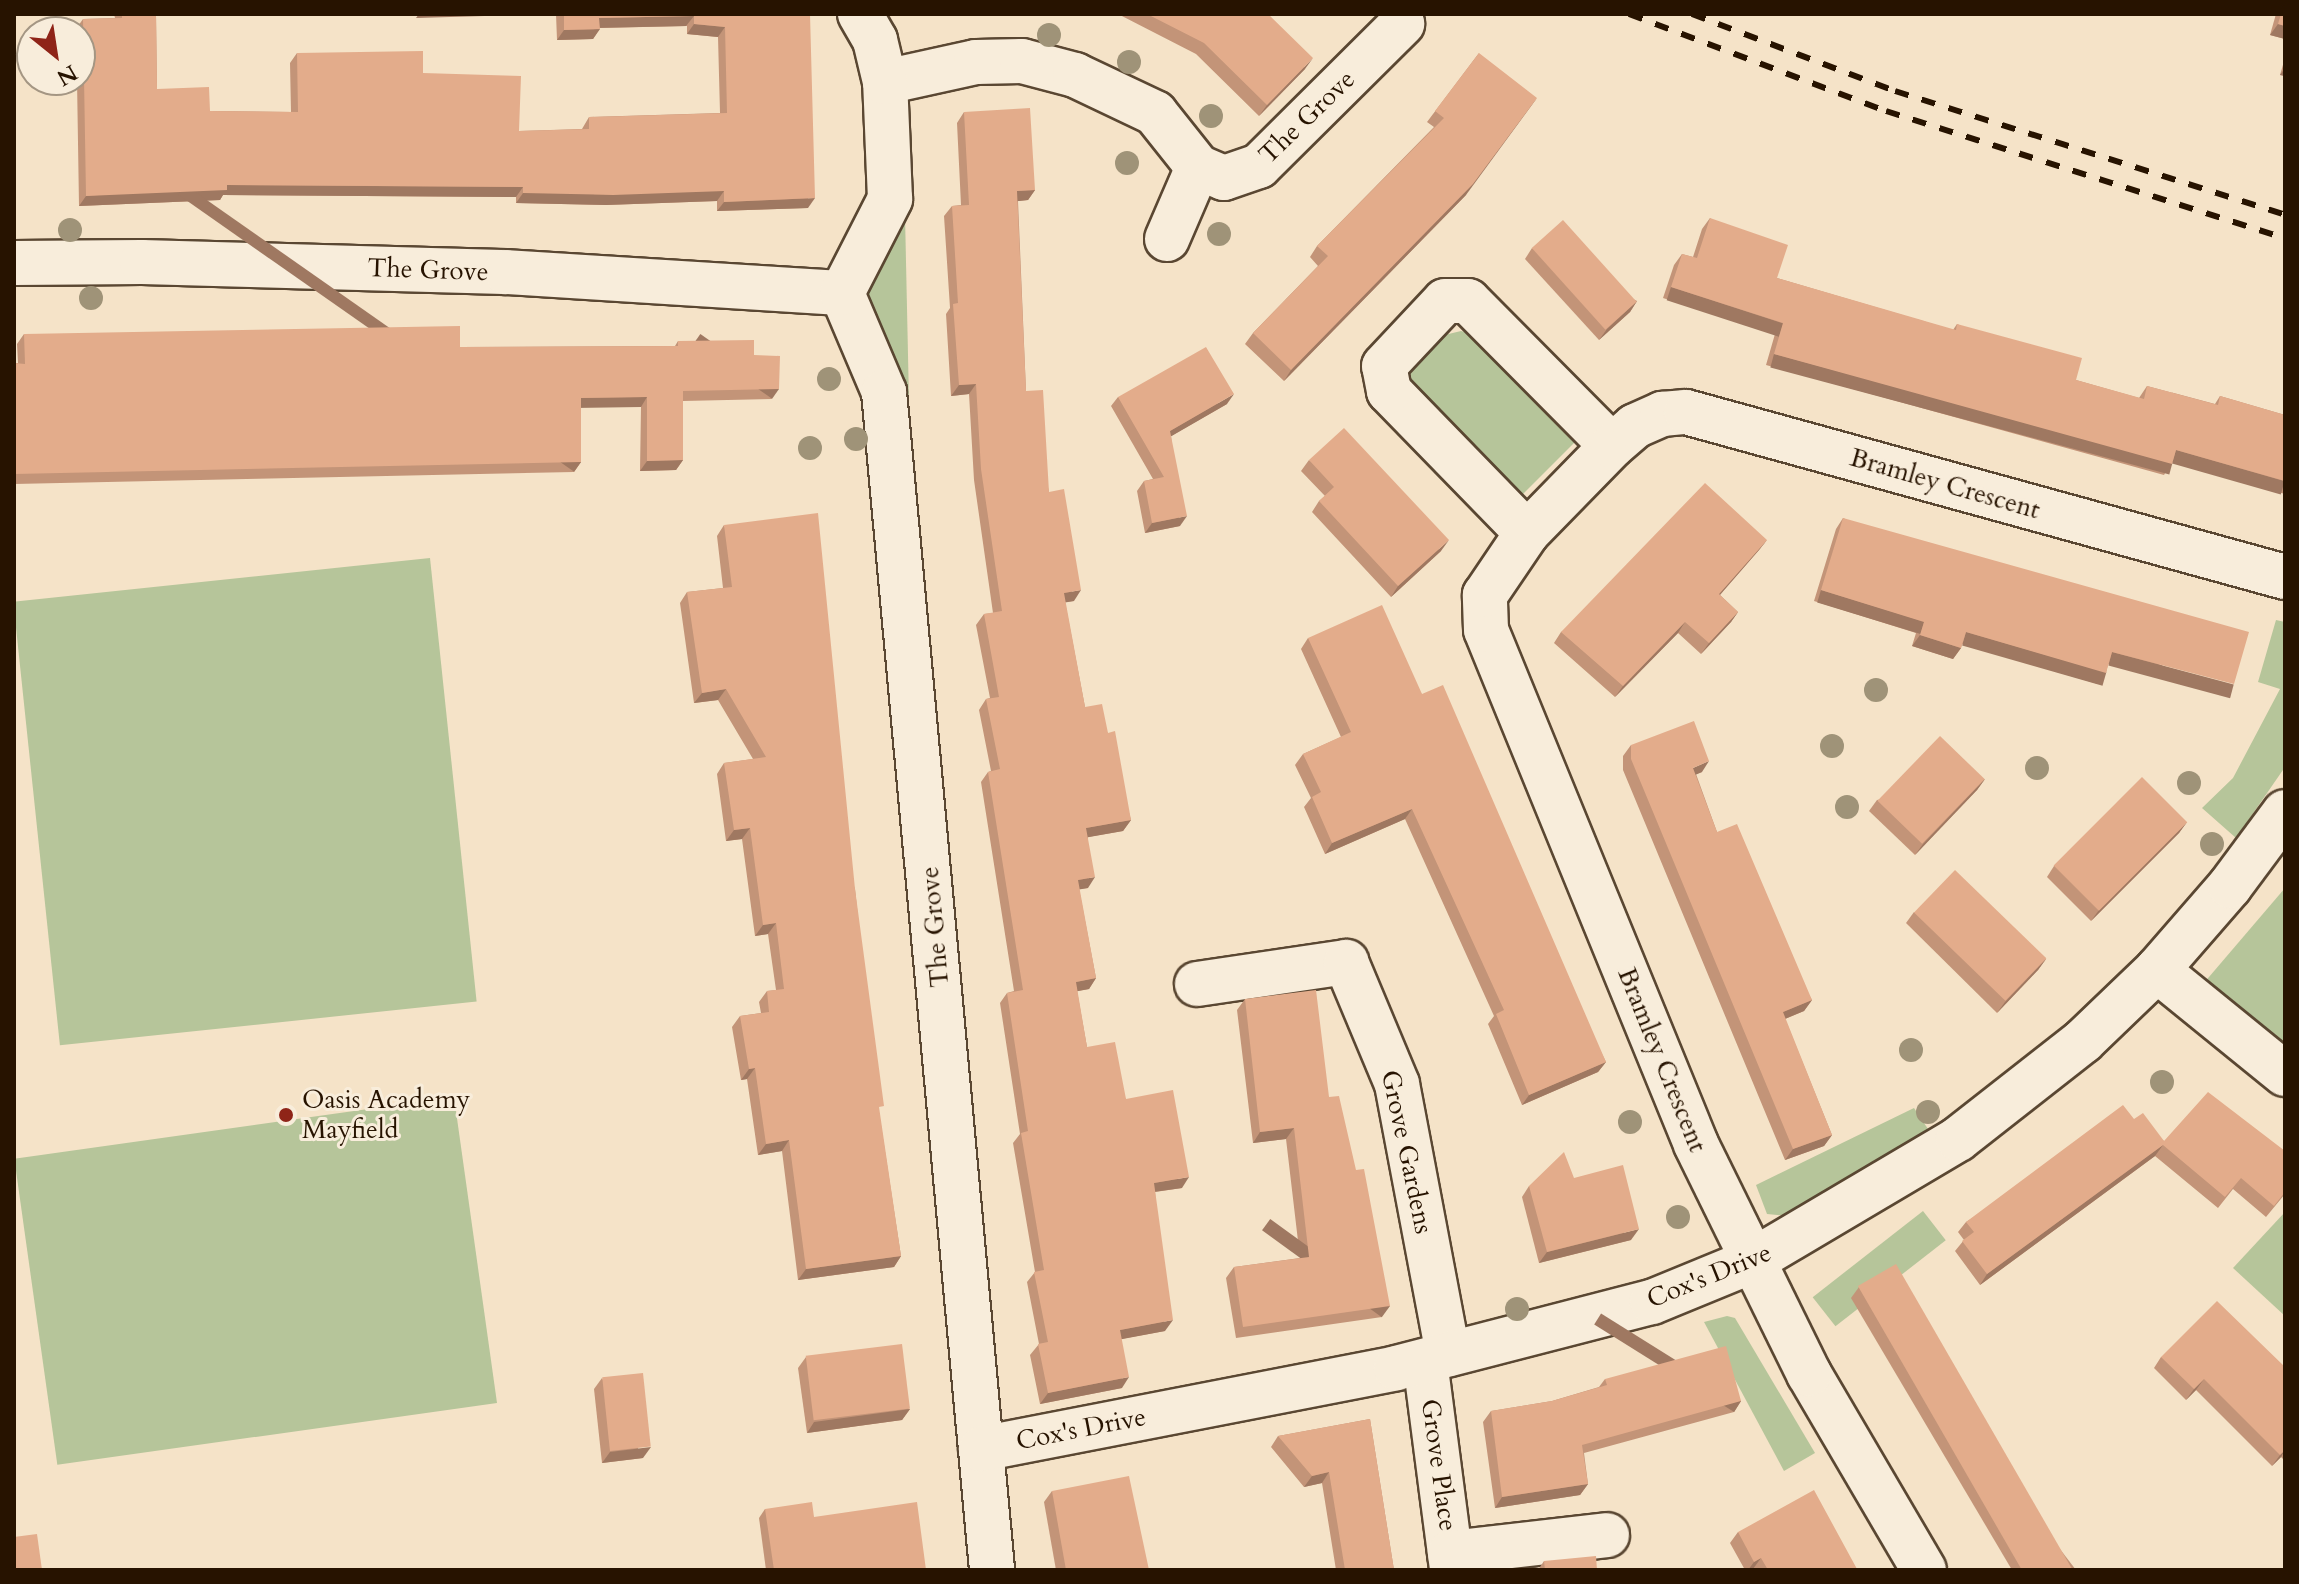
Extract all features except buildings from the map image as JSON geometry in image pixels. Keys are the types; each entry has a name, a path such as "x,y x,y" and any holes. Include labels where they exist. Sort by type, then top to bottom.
{"street":[{"path":"842,293 890,199 885,82 875,40 860,14"},
{"name":"The Grove","path":"1198,167 1224,178 1259,166 1402,24"},
{"path":"885,82 991,62 1022,61 1075,75 1155,113 1198,167 1167,239"},
{"name":"The Grove","path":"14,263 506,272 842,293 884,392 992,1570"},
{"path":"1527,533 1389,391 1384,366 1445,301 1468,301 1612,446"},
{"name":"Bramley Crescent","path":"1924,1570 1809,1374 1696,1144 1486,630 1485,595 1527,533 1612,446 1635,426 1662,414 1686,412 2285,577"},
{"name":"Cox's Drive","path":"981,1449 1437,1357 1652,1302 1752,1261 1958,1139 2083,1041 2157,970 2283,820"},
{"name":"Grove Gardens","path":"1197,984 1346,962 1397,1084 1437,1357"},
{"path":"2157,970 2285,1074"},
{"name":"Grove Place","path":"1437,1357 1451,1561"},
{"path":"1451,1561 1607,1535"}],"green space":[{"path":"905,215 909,401 903,400 869,305 869,282"},
{"path":"1461,331 1479,336 1576,441 1520,497 1410,386 1409,370 1432,338"},
{"path":"430,558 477,1002 60,1045 14,602"},
{"path":"2276,620 2285,622 2285,767 2236,838 2202,808 2233,778 2280,689 2258,682"},
{"path":"2285,888 2285,1057 2203,984"},
{"path":"454,1097 497,1403 57,1465 14,1159"},
{"path":"1914,1108 1928,1129 1787,1216 1767,1214 1756,1185"},
{"path":"1923,1211 1946,1240 1835,1326 1813,1297"},
{"path":"2285,1212 2285,1316 2233,1268"},
{"path":"1727,1316 1735,1318 1815,1453 1784,1471 1704,1322"}],"railway":[{"path":"1629,14 1886,111 2285,238"},
{"path":"1692,14 1895,91 2285,215"}],"place":[{"name":"Oasis Academy Mayfield","path":"286,1115"}]}
